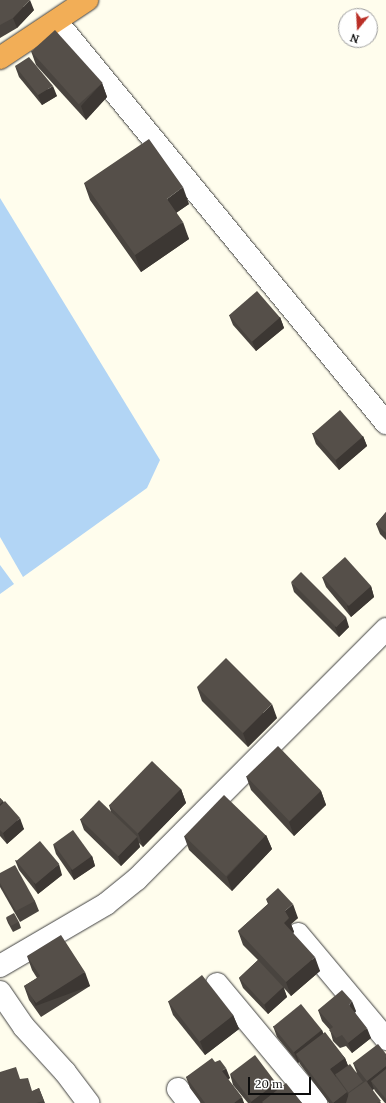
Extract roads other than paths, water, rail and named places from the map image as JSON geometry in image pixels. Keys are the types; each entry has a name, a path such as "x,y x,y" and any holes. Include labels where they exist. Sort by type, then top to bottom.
{"highway":[{"path":"0,58 69,8"}],"street":[{"path":"69,8 386,423"},
{"path":"0,966 106,904 138,879 386,629"},
{"path":"298,934 386,1039"},
{"path":"217,984 316,1103"},
{"path":"0,992 24,1027 66,1072 88,1103"}],"water":[{"path":"0,198 160,460 147,488 23,577 0,537"},
{"path":"0,565 14,584 0,594"}]}
